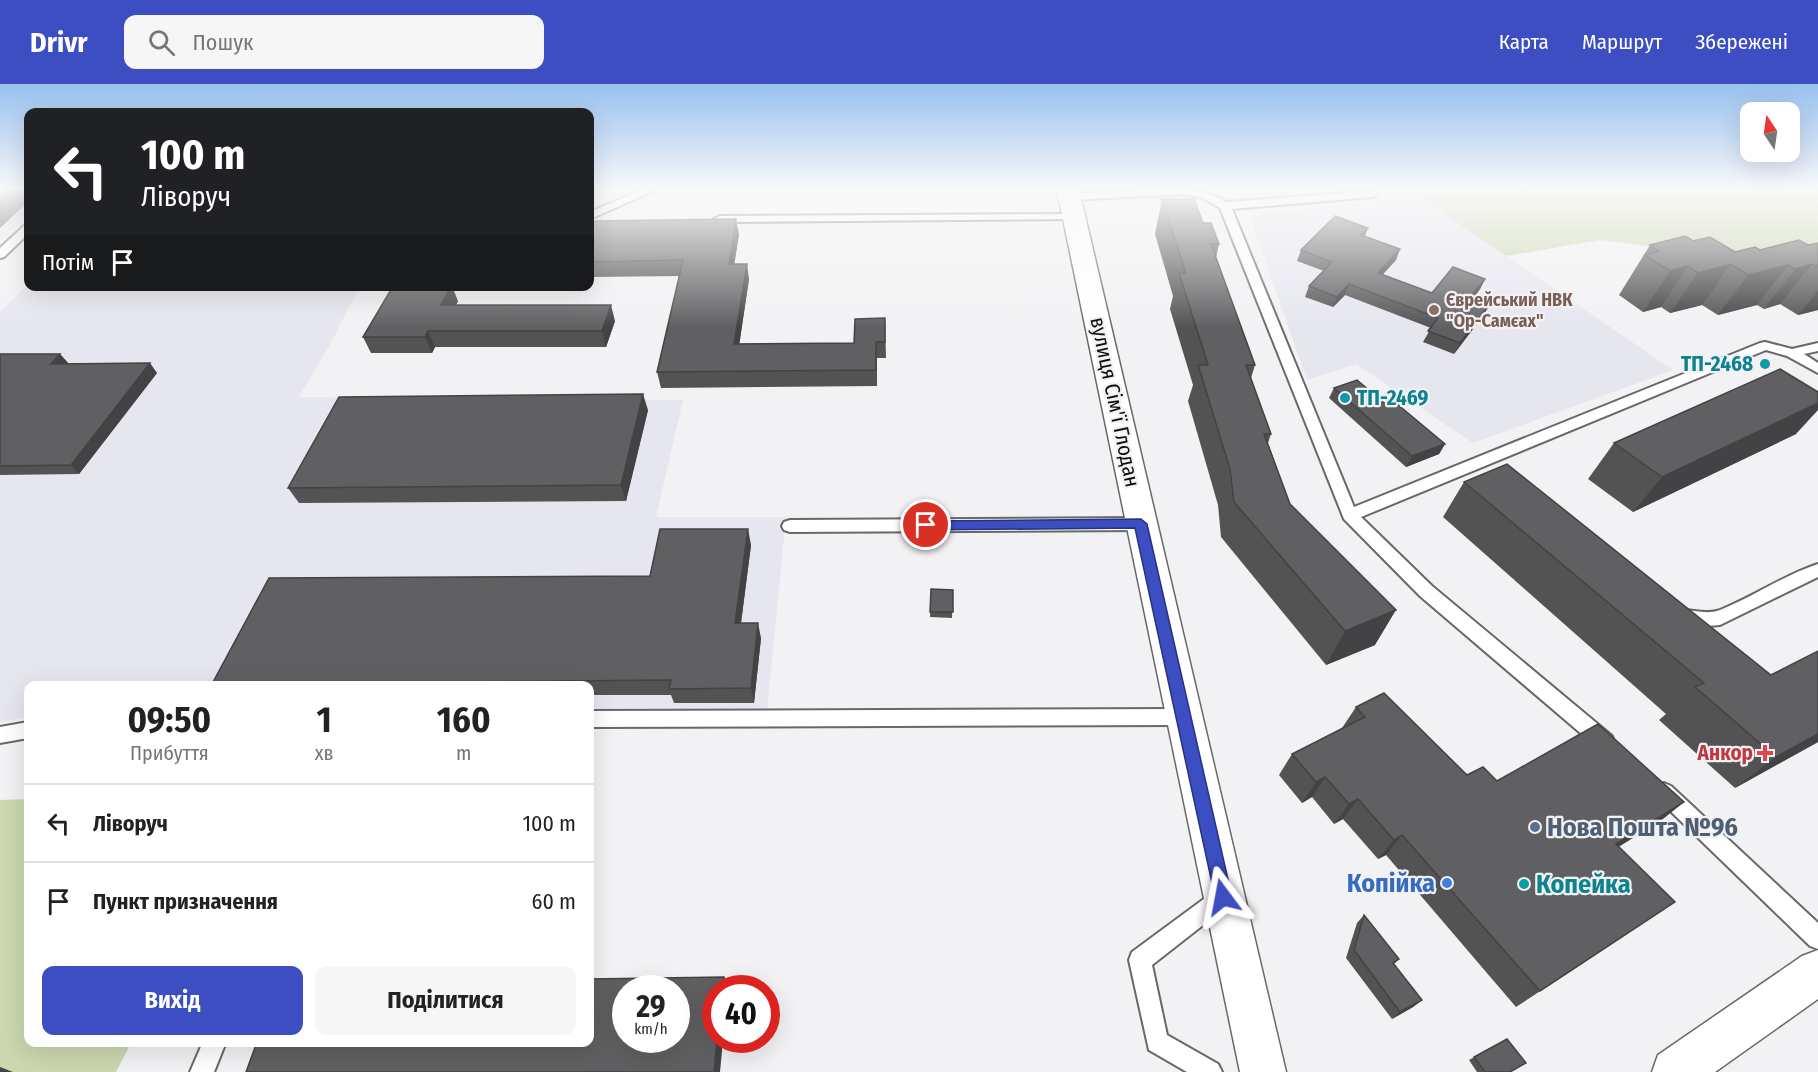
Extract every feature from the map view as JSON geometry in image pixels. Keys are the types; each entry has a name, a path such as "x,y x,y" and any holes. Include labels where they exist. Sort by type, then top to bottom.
{"street":[{"name":"вулиця Сім'ї Глодан","path":"1079,236 1263,1072"},
{"path":"1675,1072 1818,972"}],"lane":[{"path":"0,254 19,236"},
{"path":"1237,236 1350,515 1426,591 1620,754"},
{"path":"1350,515 1699,370 1765,346 1792,353 1818,369"},
{"path":"1792,353 1818,346"},
{"path":"790,526 1141,524"},
{"path":"1668,610 1696,620 1720,618 1818,570"},
{"path":"594,720 1183,717"},
{"path":"0,735 24,730"},
{"path":"1647,777 1818,938"},
{"path":"1210,1072 1157,1042 1140,960 1223,897"},
{"path":"202,1072 213,1047"}],"shaded area":[{"name":"Єврейський НВК \"Ор-Самєах\"","path":"1256,236 1477,236 1673,370 1473,443 1356,364 1307,380"},
{"path":"24,288 24,291 357,291 332,341 299,397 683,400 656,517 786,517 767,711 594,710 594,681 24,681 24,718 0,722 0,312"}],"green space":[{"path":"1477,236 1818,236 1818,267 1600,240 1506,256"},
{"path":"24,799 24,1047 129,1047 116,1072 0,1072 0,800"}],"building":[{"path":"594,236 733,236 729,264 747,264 734,344 854,343 855,319 885,318 885,342 876,342 876,370 657,372 683,260 594,262"},
{"path":"1174,236 1216,236 1219,244 1211,244 1255,365 1246,365 1271,434 1264,434 1290,504 1396,610 1345,631 1234,502 1230,469 1198,365 1208,365 1179,273 1186,273"},
{"path":"1315,236 1364,236 1400,249 1378,273 1432,293 1453,267 1485,279 1472,295 1491,302 1460,343 1428,331 1438,318 1349,284 1337,297 1309,286 1332,262 1301,250"},
{"path":"1685,236 1693,241 1710,237 1735,252 1755,247 1760,250 1799,240 1808,245 1818,243 1818,267 1812,264 1795,269 1788,265 1748,275 1731,264 1698,273 1688,266 1670,271 1645,255 1659,251 1650,245"},
{"path":"390,291 448,291 441,305 611,305 602,331 428,331 425,337 363,337"},
{"path":"0,354 60,354 51,364 150,363 71,465 0,466"},
{"path":"1780,369 1818,392 1818,403 1662,477 1614,443"},
{"path":"1357,380 1388,406 1396,403 1445,444 1412,456 1334,388"},
{"path":"643,394 621,485 288,488 339,397"},
{"path":"1507,464 1771,675 1818,651 1818,734 1776,757 1695,687 1704,683 1464,482"},
{"path":"660,529 748,529 735,623 758,623 751,688 669,689 671,680 214,681 269,578 650,576"},
{"path":"931,589 953,590 953,612 930,612"},
{"path":"1384,693 1467,775 1483,767 1497,781 1598,724 1684,802 1616,844 1675,902 1540,991 1402,835 1394,840 1358,799 1349,804 1325,777 1316,782 1292,754 1365,717 1356,707"},
{"path":"1364,915 1399,959 1393,963 1422,1000 1400,1012 1354,950"},
{"path":"702,977 702,1053 716,1053 714,1072 246,1072 255,1047 594,1047 594,979 612,979 612,1053 690,1053 690,978"},
{"path":"1507,1039 1526,1063 1510,1072 1485,1072 1474,1057"}],"place":[{"name":"Єврейський НВК \"Ор-Самєах\"","path":"1434,310"},
{"name":"ТП-2468","path":"1765,364"},
{"name":"ТП-2469","path":"1345,398"},
{"name":"Анкор","path":"1765,753"},
{"name":"Нова Пошта №96","path":"1535,827"},
{"name":"Копійка","path":"1447,883"},
{"name":"Копейка","path":"1524,884"}],"route":[{"path":"926,525 1141,524 1223,897"}]}
